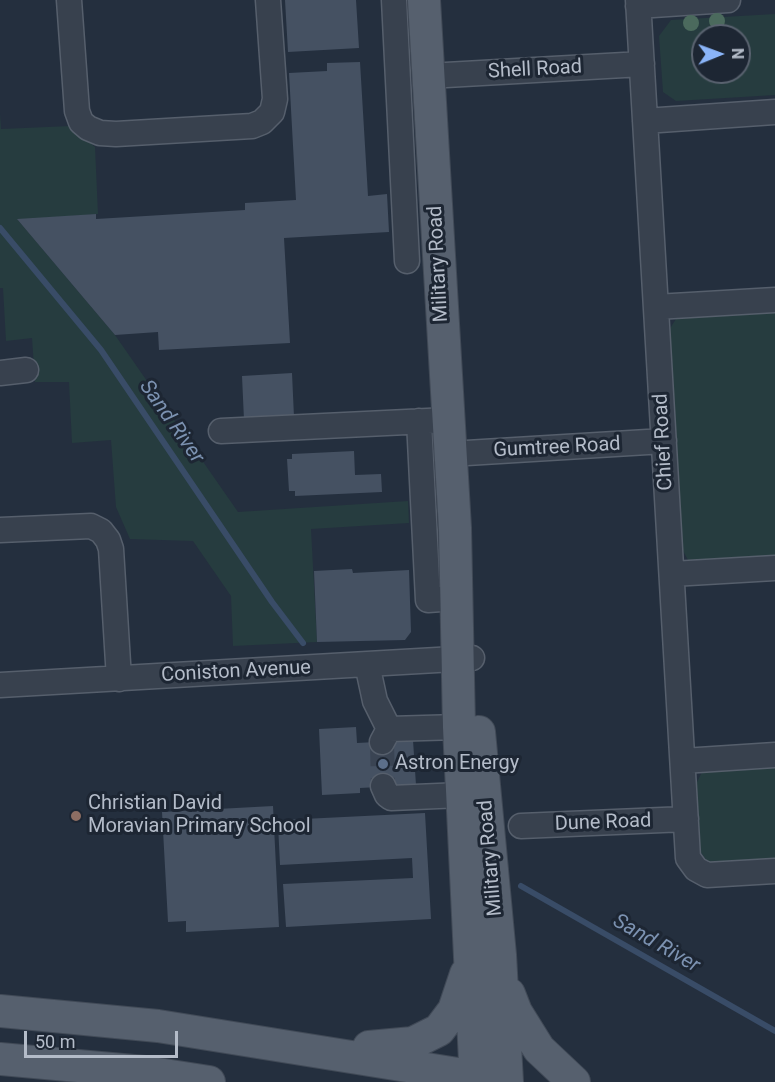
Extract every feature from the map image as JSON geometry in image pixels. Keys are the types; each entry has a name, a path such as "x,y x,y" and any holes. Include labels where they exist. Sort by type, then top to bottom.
{"main road":[{"name":"Military Road","path":"424,0 417,57 435,192 439,259 433,421 450,454 464,659 459,727 476,1079"},
{"name":"Military Road","path":"454,528 455,598 500,955 507,1082"},
{"path":"500,955 508,990 526,1032 539,1049 574,1082"},
{"path":"282,1044 398,1046 427,1038 439,1030 454,1010 470,963"},
{"path":"0,1011 158,1026 282,1044 476,1079 507,1082"},
{"path":"0,1059 145,1072 209,1082"}],"street":[{"path":"69,0 77,111 81,122 100,133 116,134 252,126 262,122 272,112 275,99 268,0"},
{"path":"394,0 417,57 400,261 439,259"},
{"path":"638,3 728,0"},
{"name":"Chief Road","path":"638,3 688,858 696,869 707,875 775,871"},
{"name":"Shell Road","path":"417,57 642,64"},
{"path":"645,121 775,112"},
{"path":"404,194 435,192"},
{"path":"656,307 775,300"},
{"path":"0,373 26,370"},
{"path":"220,431 433,421 428,600 455,598"},
{"name":"Gumtree Road","path":"450,454 664,441"},
{"path":"0,530 91,526 101,531 111,549 119,679"},
{"path":"672,574 775,568"},
{"name":"Coniston Avenue","path":"0,686 119,679 178,685 286,679 367,664 464,659"},
{"path":"367,664 375,701 386,735 459,727"},
{"path":"683,761 775,755"},
{"path":"383,786 391,798 462,795"},
{"name":"Dune Road","path":"521,826 686,819"}],"green space":[{"path":"775,14 775,95 676,101 663,92 659,36 671,20"},
{"path":"0,113 1,129 71,126 95,147 98,214 18,220 115,335 238,512 408,501 409,523 311,529 317,642 233,646 231,596 193,541 130,539 116,507 111,440 72,443 69,382 35,382 32,338 6,341 3,288 0,288"},
{"path":"775,308 775,559 700,564 688,560 681,547 669,330 676,319 688,313"},
{"path":"775,763 775,862 720,865 707,861 699,850 695,786 702,772 719,766"}],"building":[{"path":"285,0 356,0 359,48 288,52"},
{"path":"360,62 368,196 387,194 389,232 284,238 290,343 159,350 158,332 115,335 17,219 96,214 96,219 245,210 245,203 296,200 289,73 327,71 327,63"},
{"path":"292,373 294,417 244,420 242,376"},
{"path":"354,451 355,475 381,474 382,492 295,496 295,491 289,491 287,459 292,459 292,454"},
{"path":"352,569 353,573 409,570 411,632 405,640 317,642 314,571"},
{"path":"356,727 357,743 413,740 416,785 360,788 360,793 322,795 319,729"},
{"path":"273,806 279,927 186,932 186,921 168,922 162,812"},
{"path":"425,813 431,919 286,927 283,884 413,878 412,858 280,865 278,824 283,824 283,820"}],"waterway":[{"name":"Sand River","path":"0,228 101,350 272,602 303,643"},
{"name":"Sand River","path":"521,886 775,1031"}],"tunnel":[{"path":"382,742 383,786"}],"place":[{"name":"Astron Energy","path":"383,764"},
{"name":"Christian David Moravian Primary School","path":"76,816"}]}
